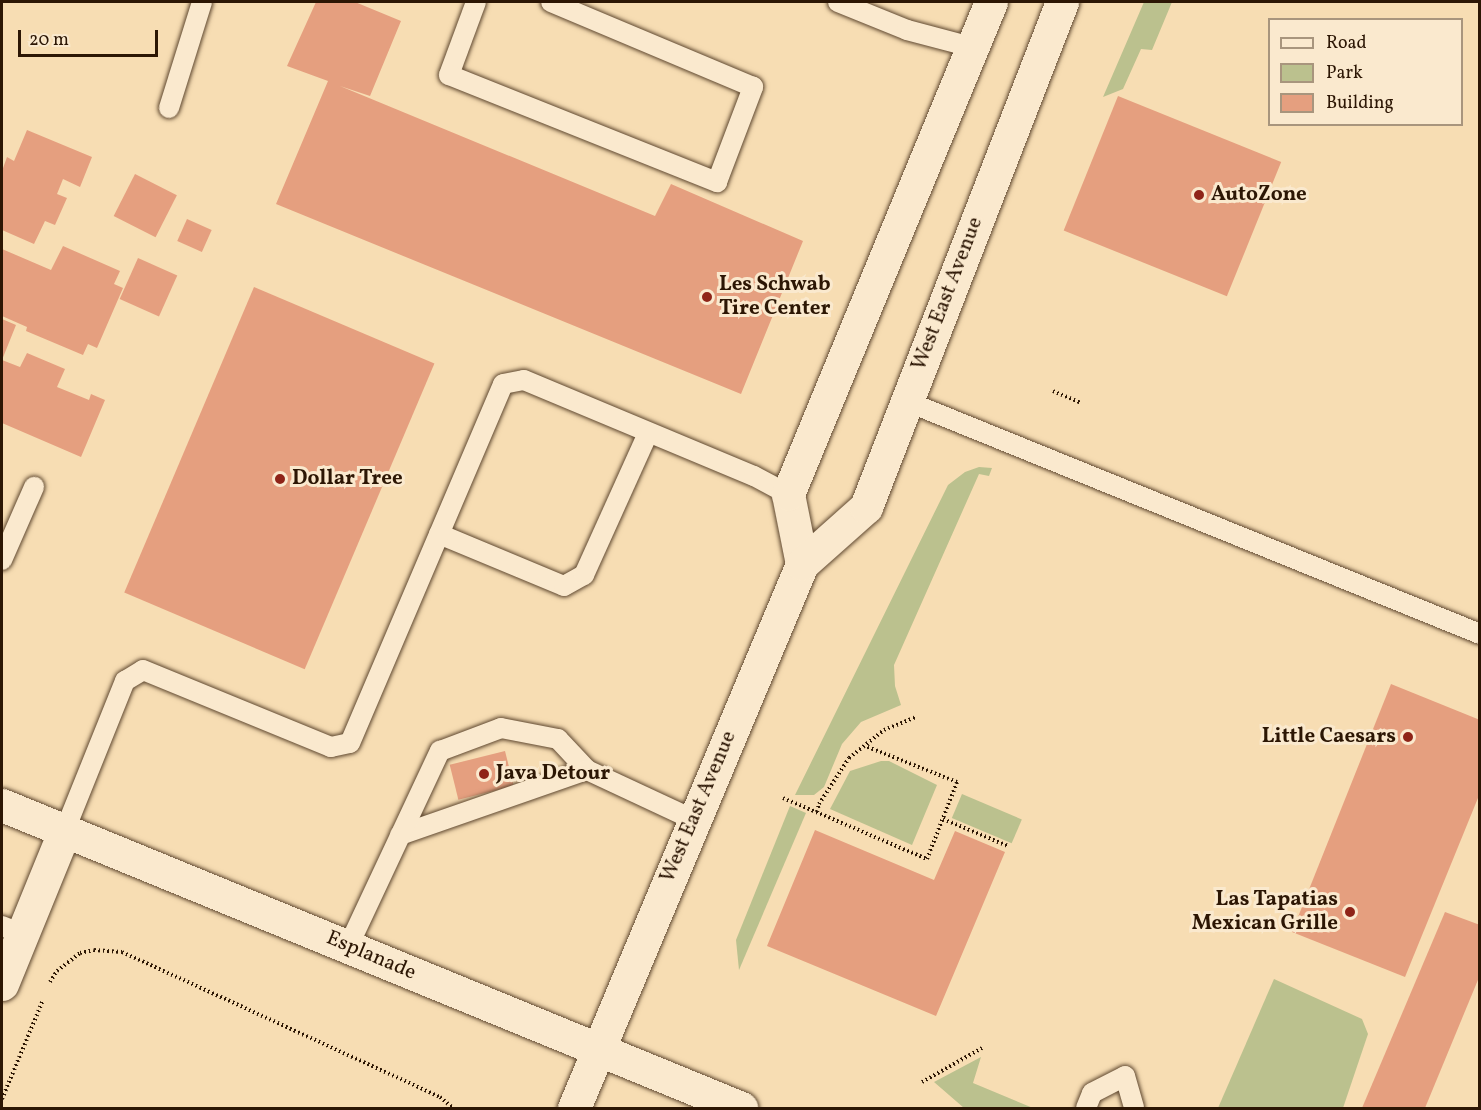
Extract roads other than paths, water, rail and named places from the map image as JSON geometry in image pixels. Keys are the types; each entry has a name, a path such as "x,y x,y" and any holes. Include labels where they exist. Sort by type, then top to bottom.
{"main road":[{"path":"801,564 788,494 975,48 992,2"},
{"name":"West East Avenue","path":"574,1108 801,564 866,507 1062,2"},
{"name":"Esplanade","path":"2,805 741,1108"},
{"path":"2,984 12,930 65,830"}],"lane":[{"path":"169,108 202,2"},
{"path":"476,2 449,75 717,182 753,87 551,2"},
{"path":"838,2 907,30 975,48"},
{"path":"65,830 125,681 143,670 331,747 350,742 503,384 524,380 754,476 788,494"},
{"path":"906,401 1479,634"},
{"path":"439,534 564,586 584,575 648,433"},
{"path":"2,560 34,487"},
{"path":"348,947 440,751 501,728 558,739 587,770 694,820"},
{"path":"400,835 587,770"},
{"path":"1086,1108 1092,1093 1125,1076 1134,1108"}],"place":[{"name":"AutoZone","path":"1199,195"},
{"name":"Les Schwab Tire Center","path":"707,297"},
{"name":"Dollar Tree","path":"280,479"},
{"name":"Little Caesars","path":"1408,737"},
{"name":"Java Detour","path":"484,774"},
{"name":"Las Tapatias Mexican Grille","path":"1350,912"}]}
